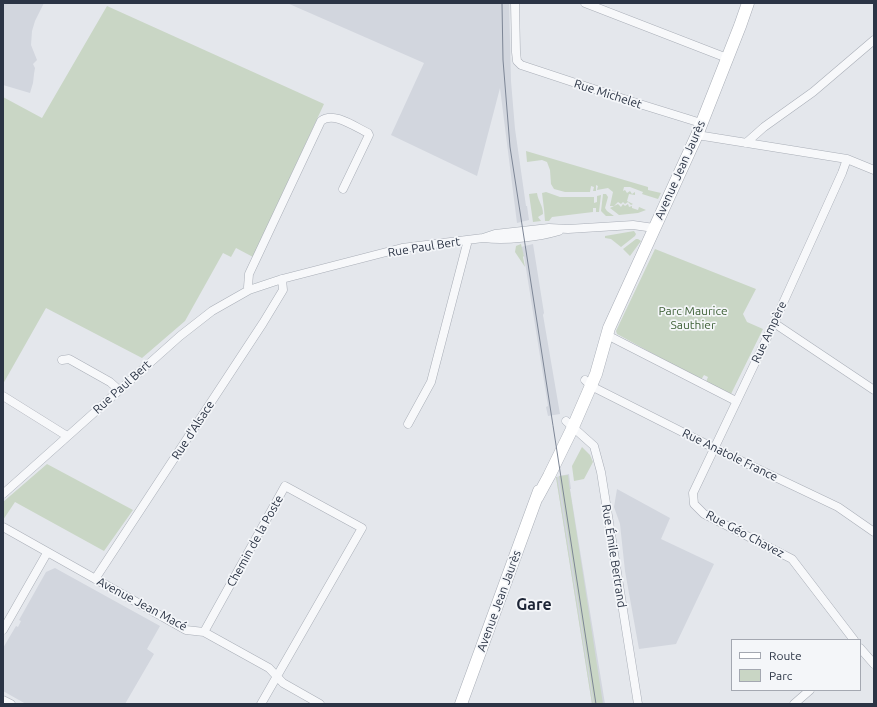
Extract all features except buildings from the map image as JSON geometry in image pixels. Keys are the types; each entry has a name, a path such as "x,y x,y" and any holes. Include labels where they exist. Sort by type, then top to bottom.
{"main road":[{"name":"Avenue Jean Jaurès","path":"461,704 537,498 551,472 588,383 602,356 607,334 697,135 748,3"}],"street":[{"name":"Rue Michelet","path":"515,3 517,61 521,65 526,68 702,123"},
{"path":"585,3 602,6 727,58"},
{"path":"746,143 764,127 813,92 874,40"},
{"path":"249,290 250,274 306,152 321,121 325,117 337,118 368,133 369,135 343,189"},
{"path":"697,135 847,159 874,170"},
{"name":"Rue Ampère","path":"694,504 693,492 774,322 839,180 847,159"},
{"name":"Rue Paul Bert","path":"3,494 180,336 212,311 249,290 282,279 402,248 483,238 495,240 548,234 568,229 633,225 654,228"},
{"path":"408,424 430,382 468,240"},
{"name":"Rue d'Alsace","path":"95,579 263,323 283,290 282,279"},
{"path":"774,322 874,390"},
{"path":"607,334 736,401"},
{"path":"62,360 70,359 110,382 118,390"},
{"name":"Rue Anatole France","path":"588,383 714,448 838,507 874,532"},
{"path":"3,396 67,436"},
{"name":"Rue Émile Bertrand","path":"570,424 594,446 601,472 638,704"},
{"name":"Chemin de la Poste","path":"204,632 285,486 362,528 277,676"},
{"name":"Rue Géo Chavez","path":"694,504 704,514 792,559 853,639"},
{"name":"Avenue Jean Macé","path":"3,527 186,630 204,632 269,668 288,686 320,704"},
{"path":"3,630 47,553"},
{"path":"861,649 874,664"},
{"path":"261,704 277,676"},
{"path":"794,704 809,691"},
{"path":"3,700 11,704"}],"shaded area":[{"path":"3,3 44,3 32,31 31,45 37,60 33,64 35,68 30,93 3,85"},
{"path":"287,3 509,3 511,81 515,129 529,220 517,223 500,88 477,176 391,135 424,63"},
{"path":"533,244 544,313 543,315 560,414 548,416 546,407 548,406 524,256 521,247"},
{"path":"569,474 570,489 605,704 592,704 556,477"},
{"path":"617,489 670,518 661,539 714,564 676,644 639,649 625,571 620,524 614,507"},
{"path":"55,568 160,626 147,649 154,654 125,704 26,704 3,691 3,648 16,626 18,627 21,621 19,620 46,572"}],"green space":[{"path":"107,6 324,104 253,257 236,248 231,257 223,253 185,321 142,358 46,308 3,384 3,97 42,118"},
{"path":"526,151 648,187 648,190 661,193 658,199 642,194 643,192 630,187 624,187 623,191 625,190 627,193 630,191 632,194 635,192 635,195 629,194 627,201 633,204 631,205 628,202 625,204 623,202 621,204 618,202 614,206 610,206 613,192 608,188 597,190 598,186 596,185 596,191 593,191 594,187 591,186 590,192 565,192 554,189 551,184 550,170 547,162 542,160 527,162"},
{"path":"546,192 560,197 594,197 594,203 597,202 597,196 601,195 599,212 596,212 596,208 593,208 593,212 552,217 549,221 545,221 542,193"},
{"path":"537,193 543,214 538,217 541,221 533,222 529,194"},
{"path":"603,194 606,194 608,197 605,208 614,216 606,216 601,211"},
{"path":"618,204 621,207 623,204 625,206 628,204 629,207 632,206 632,208 638,210 639,207 646,210 638,213 619,215 610,208"},
{"path":"634,231 636,234 635,236 621,247 611,239 605,238 605,236"},
{"path":"636,239 641,241 630,256 623,249"},
{"path":"521,244 525,267 515,252 516,246"},
{"name":"Parc Maurice Sauthier","path":"655,249 756,289 743,314 747,322 763,329 731,394 706,382 708,377 704,375 701,380 617,334 616,331"},
{"path":"582,447 590,455 593,462 584,479 574,481 572,466"},
{"path":"47,464 133,510 104,551 15,502 3,520 3,502"},
{"path":"568,475 603,704 594,704 559,476"},
{"path":"557,477 593,704 592,704"}],"tram line":[{"path":"502,3 503,60 510,147 596,704"}],"district":[{"name":"Gare","path":"534,605"}]}
